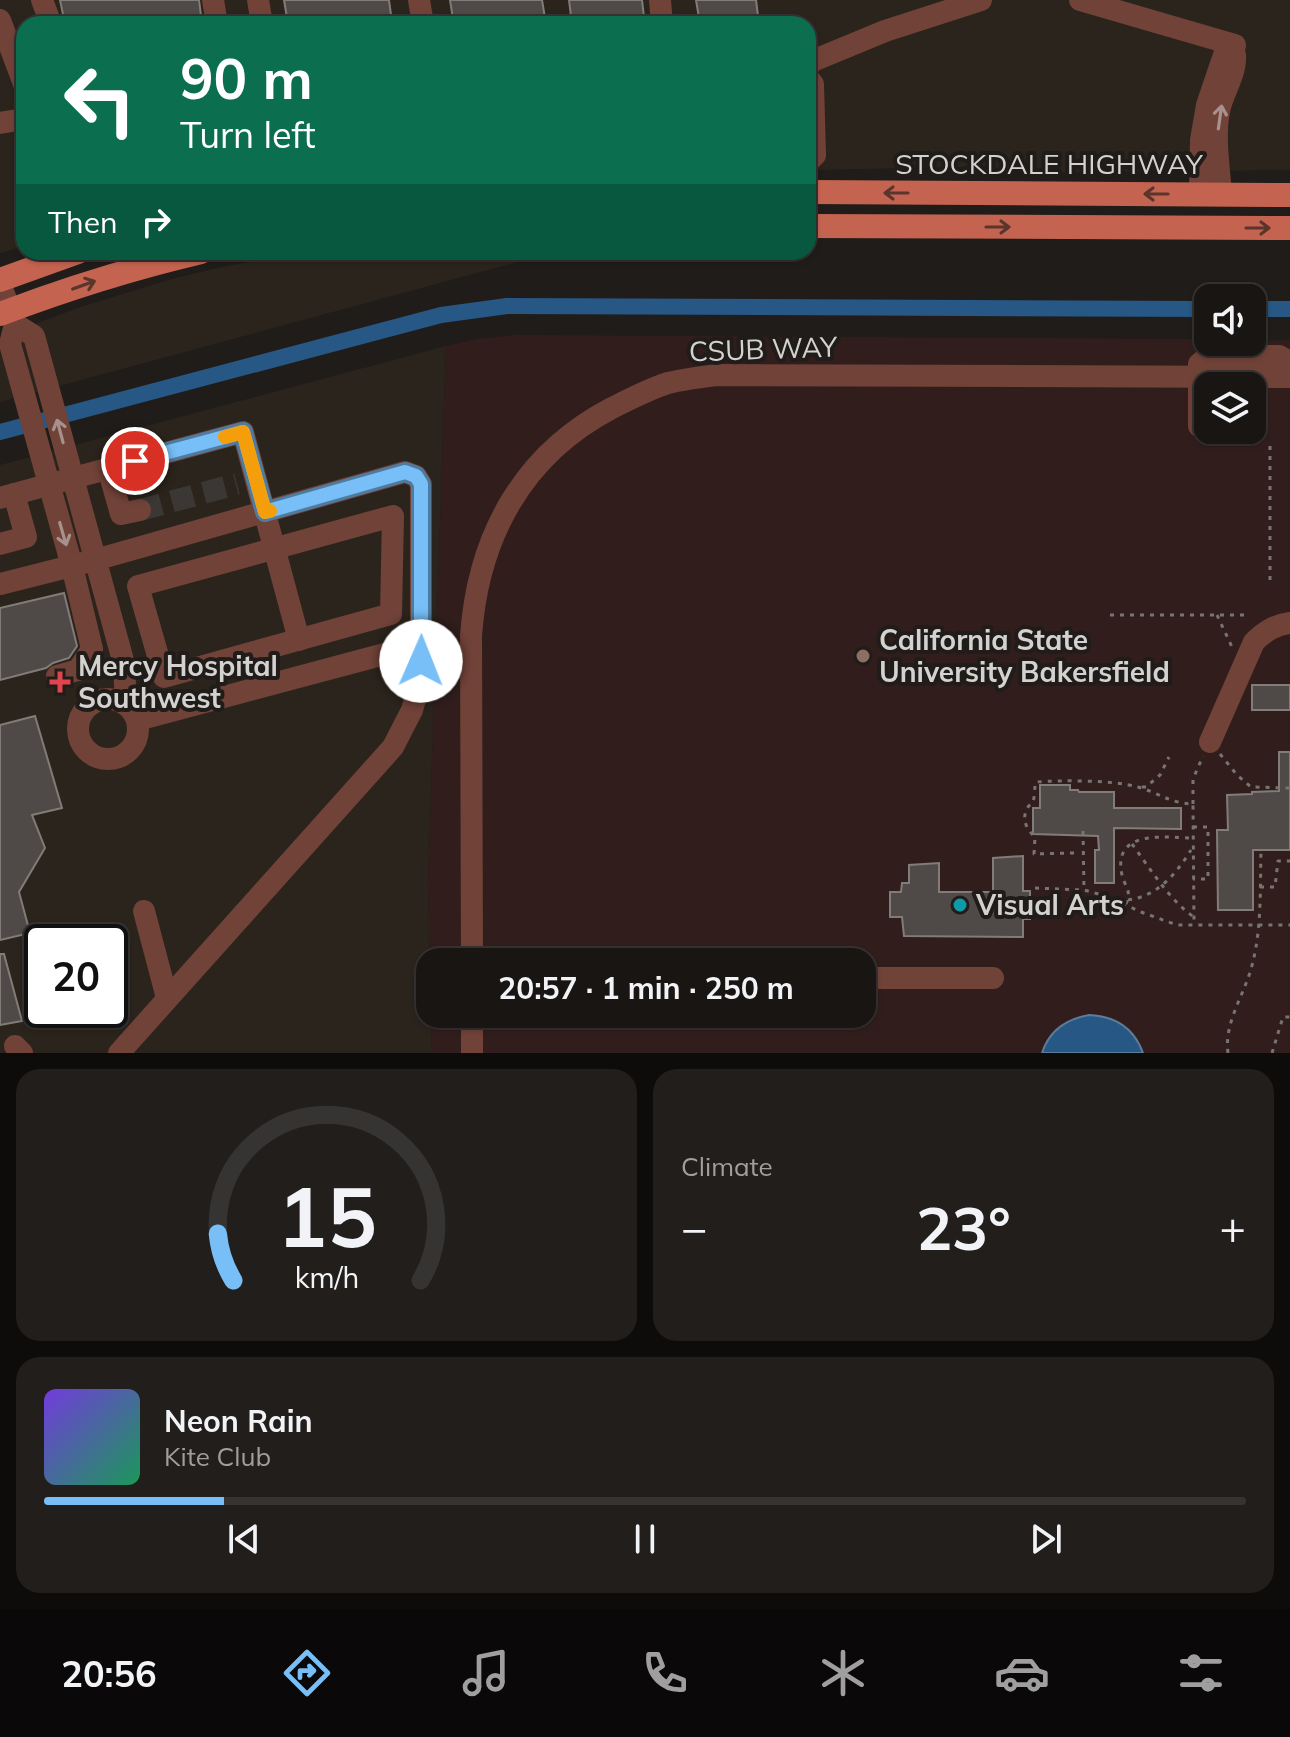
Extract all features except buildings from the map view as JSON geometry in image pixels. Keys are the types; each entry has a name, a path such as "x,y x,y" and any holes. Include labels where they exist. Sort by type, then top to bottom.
{"main road":[{"name":"STOCKDALE HIGHWAY","path":"816,192 1290,195"},
{"path":"816,226 1290,228"},
{"path":"0,282 57,260"},
{"path":"8,316 99,279 166,260"}],"street":[{"path":"816,63 885,31 981,0"},
{"path":"1080,0 1235,45 1233,55 1236,66 1219,110 1210,194"},
{"path":"0,20 16,63"},
{"path":"0,282 8,316 10,344 92,649 78,670 57,676"},
{"path":"8,316 34,336 124,664 131,712 422,644"},
{"name":"CSUB WAY","path":"472,948 473,607 481,567 504,513 524,481 569,435 626,400 668,383 717,375 1194,377"},
{"name":"CSUB WAY","path":"1266,377 1290,377"},
{"path":"0,544 26,537 7,496 243,432 246,482 265,512 299,640"},
{"path":"108,468 121,514 140,510"},
{"path":"0,584 405,472 416,476 421,484 421,679 412,710 393,747 119,1053"},
{"path":"393,516 391,614 299,640 164,677 138,586 393,516"},
{"path":"1210,742 1254,642 1264,632 1290,623"},
{"path":"144,911 167,998"},
{"path":"876,978 993,978"},
{"path":"472,1028 472,1053"}],"path":[{"path":"1270,440 1270,580"},
{"path":"1110,615 1248,615"},
{"path":"1217,615 1235,654"},
{"path":"1194,925 1193,779 1210,742 1251,787 1290,788"},
{"path":"1074,853 1034,854 1035,837 1027,828 1025,815 1034,801 1034,784 1117,783 1146,787 1166,766 1169,757"},
{"path":"1138,787 1168,800 1193,804"},
{"path":"1193,827 1208,827 1208,879 1193,879"},
{"path":"1083,831 1084,890"},
{"path":"1127,902 1129,892 1122,878 1121,857 1130,843 1152,837 1193,838"},
{"path":"1130,843 1187,913 1194,917"},
{"path":"1127,902 1163,885 1193,848"},
{"path":"1228,1053 1227,1033 1251,968 1259,926 1261,850"},
{"path":"1260,887 1275,887 1278,861 1290,861"},
{"path":"1035,888 1084,890 1127,902 1177,925 1290,925"},
{"path":"1272,1053 1283,1017 1290,1017"}],"shaded area":[{"path":"0,0 1290,0 1290,170 1015,173 961,167 816,170 816,16 16,16 16,248 0,253"},
{"path":"262,260 524,260 0,402 0,337 83,306 175,278"},
{"name":"California State University Bakersfield","path":"515,335 1194,339 1194,356 1266,356 1266,341 1290,340 1290,1053 432,1053 431,1028 876,1028 876,948 429,948 428,882 446,346"},
{"path":"446,346 428,882 430,948 416,948 416,1028 431,1028 432,1053 0,1053 0,465"}],"water":[{"path":"1089,1015 1122,1025 1129,1030 1143,1053 1042,1053 1049,1038 1060,1027"}],"waterway":[{"path":"0,432 441,315 507,306 1194,309"},
{"path":"1266,309 1290,309"}],"tunnel":[{"path":"140,510 237,484"}],"slow traffic":[{"path":"225,437 243,432 265,512 270,511"}],"place":[{"name":"California State University Bakersfield","path":"863,656"},
{"name":"Mercy Hospital Southwest","path":"60,682"},
{"name":"Visual Arts","path":"960,905"}],"route":[{"path":"135,461 243,432 265,512 405,472 416,476 421,484 421,661"}]}
